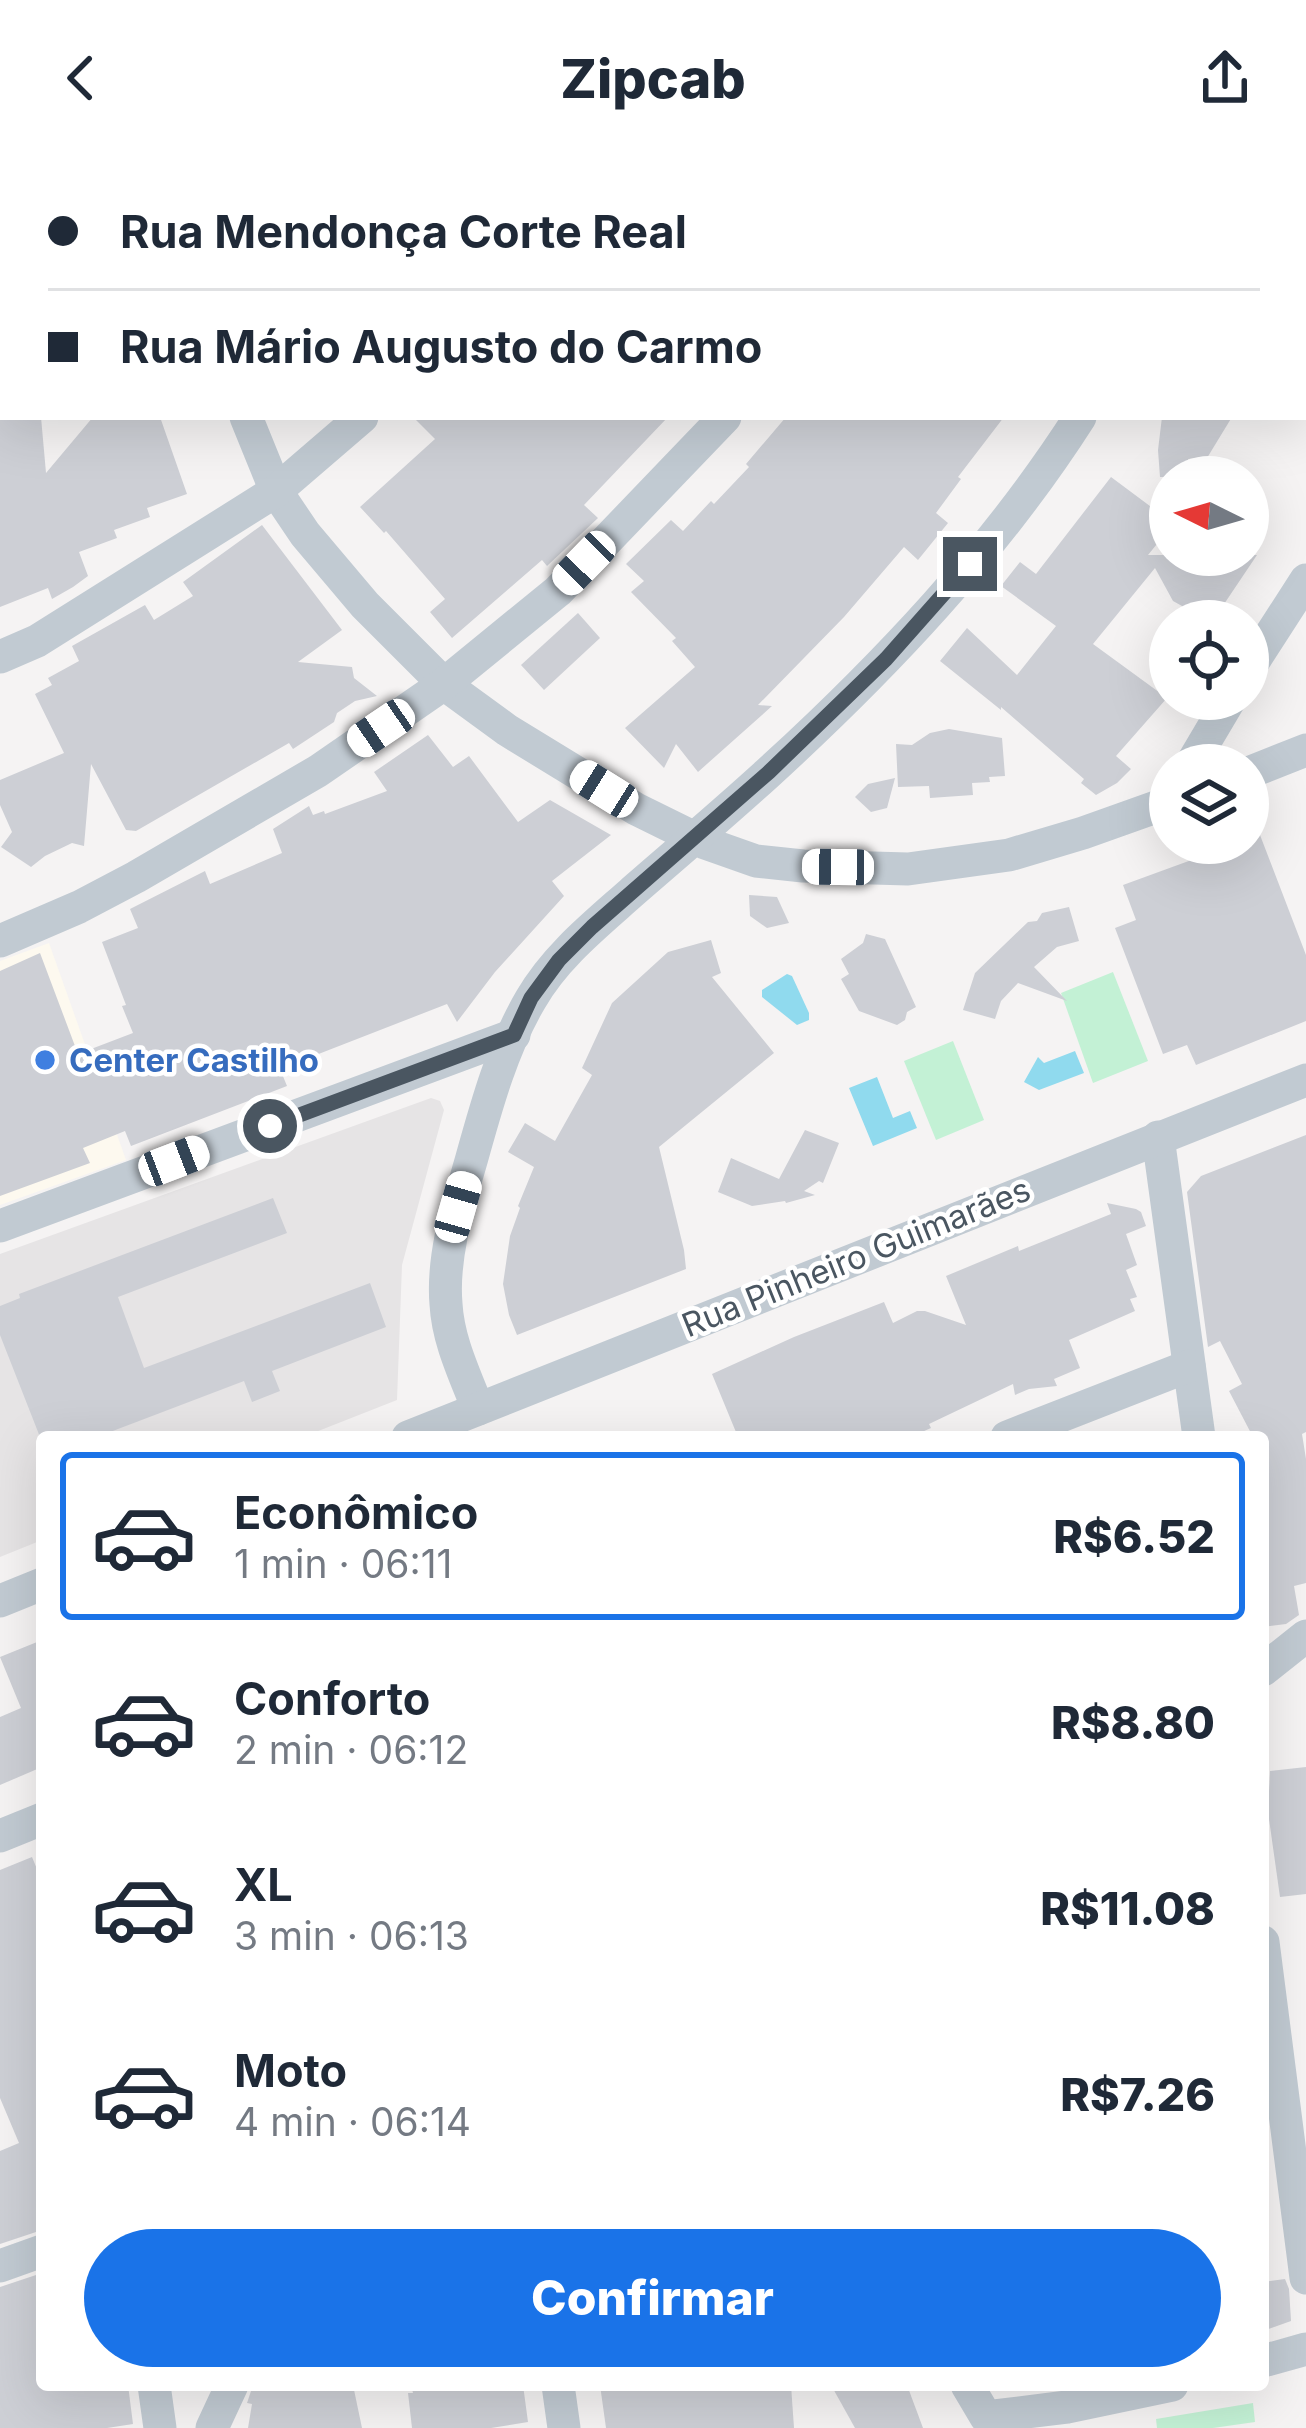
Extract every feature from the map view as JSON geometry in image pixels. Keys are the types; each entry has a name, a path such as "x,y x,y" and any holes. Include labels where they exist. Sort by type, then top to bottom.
{"street":[{"path":"247,420 276,491 305,534 365,605 445,684 507,730 694,838 756,861 908,869 1009,855 1149,809"},
{"path":"0,657 37,641 276,491 359,420"},
{"path":"0,941 136,878 318,771 445,684 558,590 722,420"},
{"path":"478,1408 455,1350 446,1305 448,1265 458,1207 485,1112 531,998 592,927 769,772 886,659 999,532 1078,420"},
{"path":"1269,637 1306,580"},
{"path":"1269,765 1306,750"},
{"path":"0,1226 514,1035"},
{"name":"Rua Pinheiro Guimarães","path":"429,1431 1306,1080"},
{"path":"1158,1137 1197,1431"},
{"path":"1022,1431 1190,1366"},
{"path":"0,1601 36,1586"},
{"path":"1269,1665 1306,1636"},
{"path":"0,1836 36,1821"},
{"path":"1269,1989 1306,2278"},
{"path":"0,2266 36,2253"},
{"path":"1269,2359 1306,2349"},
{"path":"155,2391 160,2428"},
{"path":"212,2428 229,2391"},
{"path":"559,2391 564,2428"},
{"path":"985,2410 1067,2407 1143,2391"}],"shaded area":[{"name":"Center Castilho","path":"49,943 126,1160 0,1205 0,961"},
{"path":"431,1098 440,1101 444,1110 402,1265 397,1400 318,1431 36,1431 36,1542 0,1557 0,1254"}],"green space":[{"path":"1113,972 1148,1061 1093,1083 1061,993"},
{"path":"953,1041 984,1120 936,1140 904,1061"},
{"path":"1253,2403 1255,2422 1157,2428 1156,2419"}],"water":[{"path":"787,974 809,1013 809,1020 797,1025 762,997 762,990"},
{"path":"1075,1051 1084,1073 1039,1090 1024,1082 1038,1057 1044,1063"},
{"path":"877,1077 893,1118 910,1111 917,1128 873,1146 849,1088"}],"building":[{"path":"0,420 41,420 46,473 90,420 161,420 187,494 147,508 150,517 114,530 117,538 79,552 88,576 73,587 52,599 48,588 0,607"},
{"path":"416,420 665,420 584,505 598,518 547,566 542,560 452,638 430,612 445,599 360,507 435,439"},
{"path":"783,420 1002,420 936,513 948,523 918,560 904,547 758,705 772,706 698,772 676,744 664,768 625,728 695,667 672,641 676,638 631,592 644,581 626,564 671,520 683,531 749,467 746,464"},
{"path":"1162,420 1230,420 1208,456 1158,456"},
{"path":"1111,477 1149,505 1149,575 1093,644 1149,685 1149,718 1116,756 1131,769 1096,795 1001,707 940,661 967,628 1017,675 1056,626 1001,586 1020,562 1036,574"},
{"path":"262,525 342,630 298,662 352,667 354,678 377,696 355,701 337,713 334,722 293,749 289,743 136,831 126,830 91,764 84,846 72,843 31,867 1,847 12,832 0,805 0,780 64,753 35,694 52,685 48,678 79,661 72,646 145,605 154,620 193,596 183,582"},
{"path":"1159,576 1243,576 1227,600 1172,600"},
{"path":"578,613 600,638 544,690 521,665"},
{"path":"949,729 1002,738 1005,776 972,783 973,795 930,798 929,786 898,787 896,744 912,745 930,733"},
{"path":"428,735 453,767 469,756 518,822 550,800 611,835 552,881 564,896 457,1022 447,1004 280,1069 287,1086 131,1146 125,1131 83,1148 90,1163 0,1196 0,971 40,953 78,1054 133,1033 102,942 138,928 130,909 205,871 210,884 282,853 273,829 309,806 313,815 325,814 387,791 374,772"},
{"path":"895,778 887,808 871,812 855,797 868,784"},
{"path":"1269,858 1306,955 1306,1021 1196,1065 1187,1045 1163,1054 1115,928 1136,920 1123,885 1180,864 1269,864"},
{"path":"749,895 777,897 789,923 767,928 750,916"},
{"path":"1069,907 1079,941 1057,947 1034,967 1067,1001 1018,983 1001,1001 995,1019 963,1010 975,973 1028,922 1037,921 1042,913"},
{"path":"866,934 885,939 916,1007 897,1025 859,1011 841,979 849,974 841,959 863,943"},
{"path":"711,940 721,973 712,977 774,1053 659,1147 686,1269 517,1335 503,1284 510,1236 534,1167 508,1152 525,1123 555,1141 592,1075 582,1068 612,1003 668,952"},
{"path":"805,1130 839,1143 823,1183 804,1191 815,1195 752,1206 718,1192 731,1158 779,1179"},
{"path":"1306,1135 1306,1432 1302,1434 1306,1583 1294,1586 1299,1615 1286,1624 1269,1626 1269,1431 1250,1431 1229,1391 1242,1384 1220,1341 1208,1347 1187,1192 1201,1176"},
{"path":"273,1198 287,1233 118,1297 144,1368 370,1283 386,1327 272,1371 280,1391 252,1402 244,1381 113,1431 38,1431 0,1335 0,1306 20,1298 19,1294"},
{"path":"1107,1203 1136,1209 1146,1226 1126,1234 1137,1265 1126,1270 1137,1297 1130,1299 1135,1311 1069,1340 1080,1368 1054,1379 1057,1386 1015,1395 1013,1384 929,1424 931,1428 924,1431 736,1431 712,1374 884,1302 893,1323 925,1311 966,1325 946,1276 1111,1214"},
{"path":"36,1642 36,1770 0,1785 0,1717 21,1708 0,1657"},
{"path":"1306,1767 1306,1894 1280,1897 1269,1819 1270,1771"},
{"path":"32,1857 36,1867 36,2232 0,2244 0,2151 19,2143 0,2098 0,1870"},
{"path":"36,2275 36,2391 129,2391 133,2424 0,2428 0,2287"},
{"path":"1285,2279 1291,2321 1269,2329 1269,2281"},
{"path":"251,2391 354,2391 362,2428 248,2428 252,2404 247,2403"},
{"path":"524,2391 528,2422 491,2428 412,2428 408,2393"},
{"path":"601,2391 791,2391 794,2428 606,2428"},
{"path":"834,2391 909,2391 923,2428 855,2428"}],"place":[{"name":"Center Castilho","path":"45,1060"}],"route":[{"path":"270,1126 514,1035 531,998 559,960 769,772 886,659 970,564"}]}
